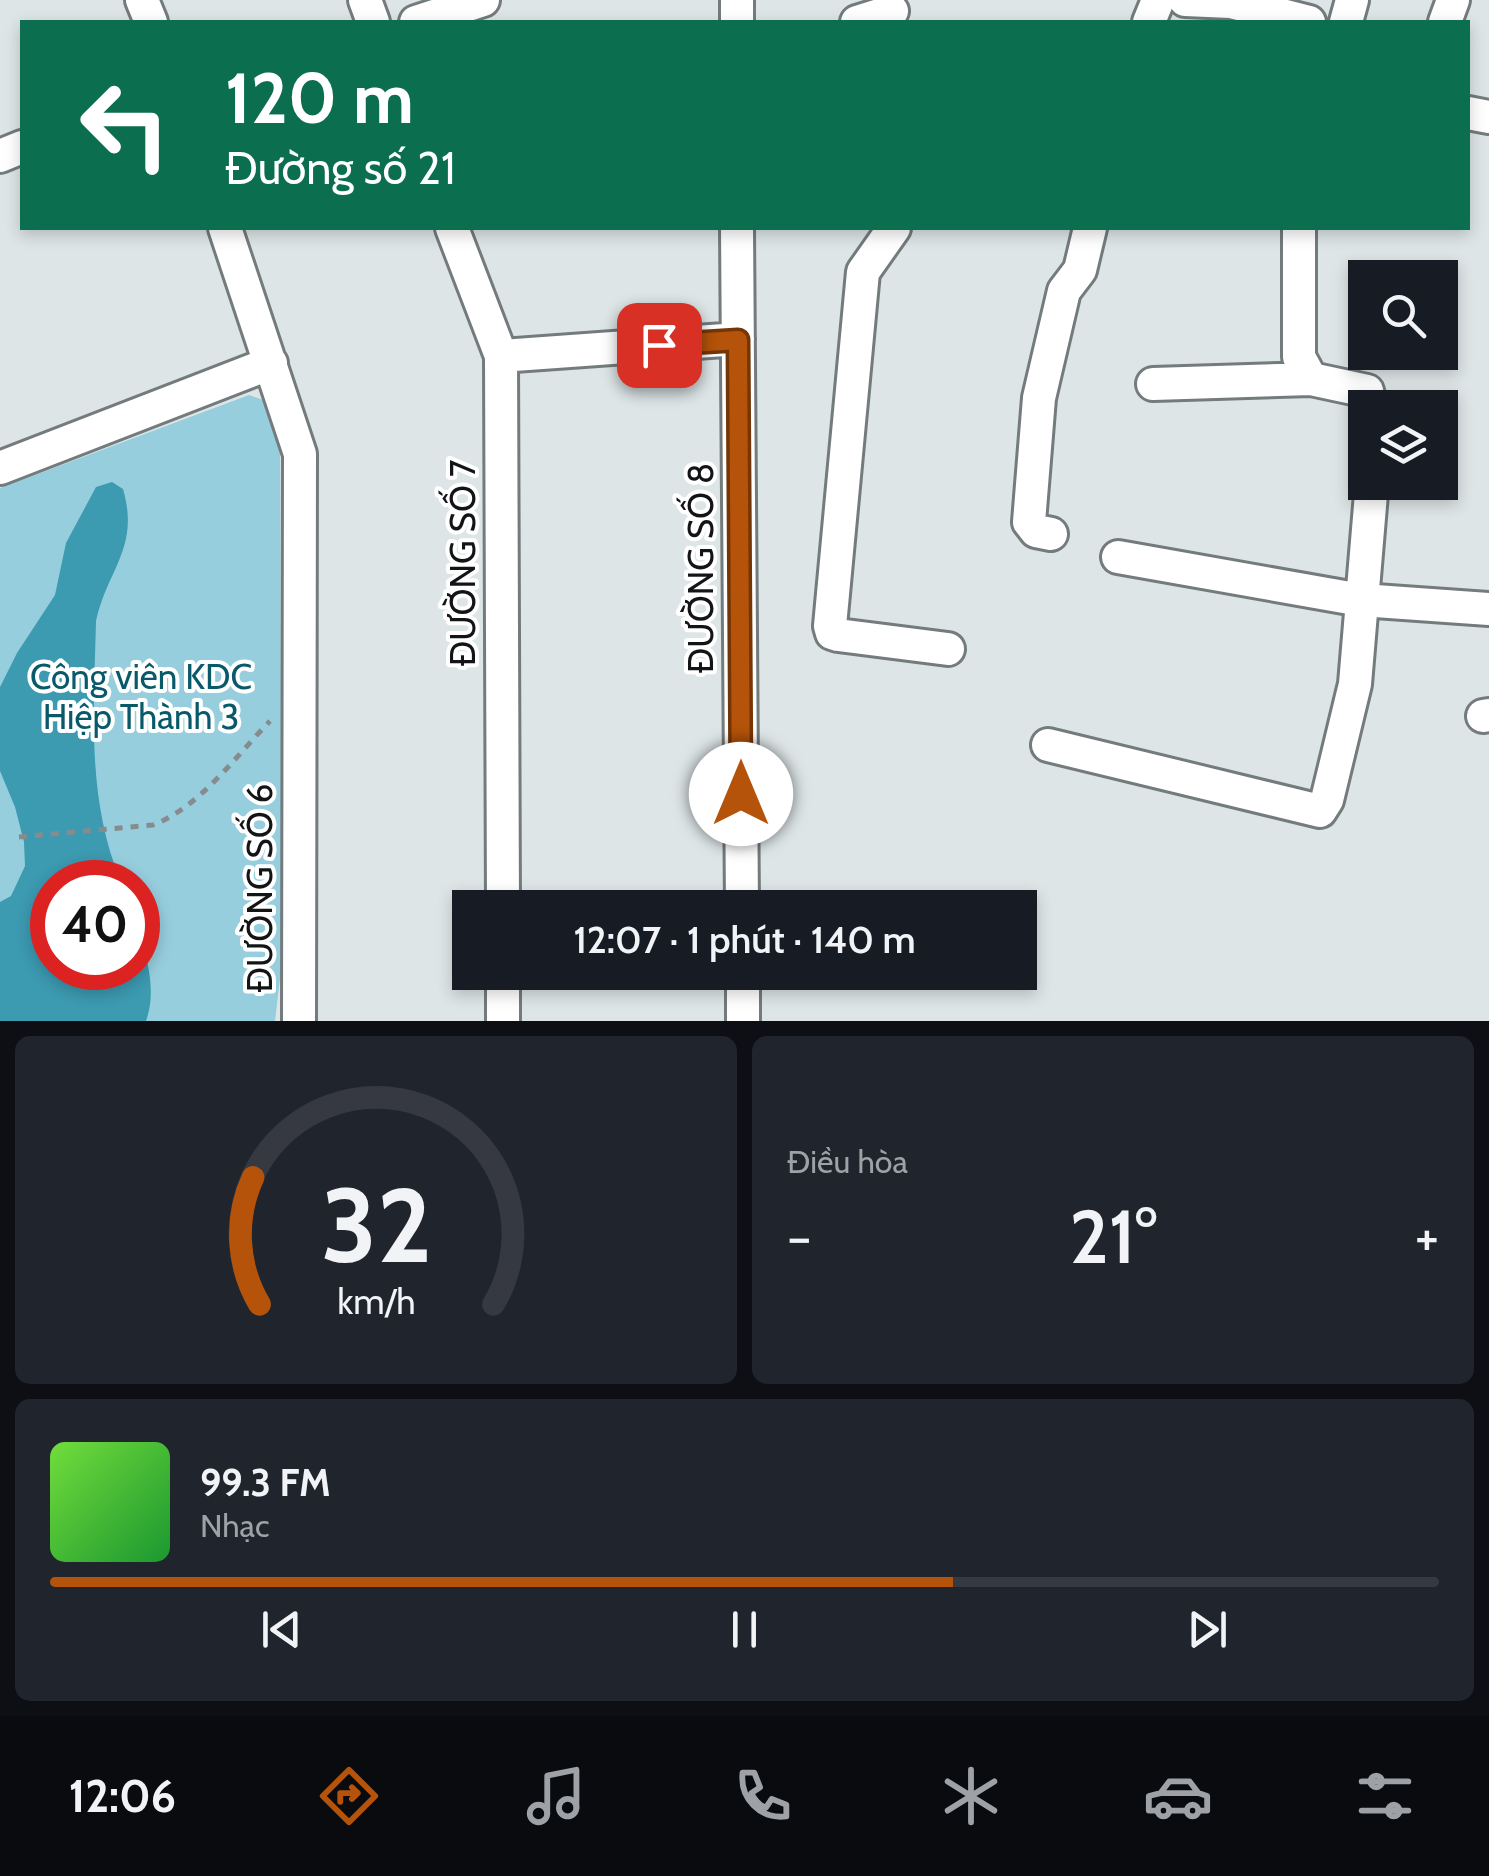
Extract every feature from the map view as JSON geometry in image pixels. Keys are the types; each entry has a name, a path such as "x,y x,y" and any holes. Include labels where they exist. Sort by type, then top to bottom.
{"street":[{"path":"422,20 484,0"},
{"path":"1185,0 1231,2 1302,20"},
{"path":"863,20 892,11"},
{"name":"ĐƯỜNG SỐ 6","path":"226,230 300,454 299,1021"},
{"name":"ĐƯỜNG SỐ 7","path":"453,230 501,356 503,890"},
{"name":"ĐƯỜNG SỐ 8","path":"738,230 742,890"},
{"path":"893,230 864,272 830,626 838,636 948,648"},
{"path":"1051,534 1036,531 1029,522 1038,398 1064,291 1080,270 1090,230"},
{"path":"1298,230 1300,357 1311,378"},
{"path":"501,356 738,340"},
{"path":"0,468 271,363"},
{"path":"1153,384 1311,378 1362,390"},
{"path":"1048,745 1320,811 1327,800 1354,684 1370,500"},
{"path":"1118,558 1361,600 1489,609"},
{"path":"503,990 503,1021"},
{"path":"743,990 743,1021"}],"path":[{"path":"20,836 153,825 181,811 271,720"}],"green space":[{"name":"Công viên KDC Hiệp Thành 3","path":"249,395 269,402 280,444 282,962 275,1021 0,1021 0,488"}],"shaded area":[{"path":"112,482 123,489 128,527 96,621 97,786 113,860 30,860 30,990 150,990 151,998 146,1021 0,1021 0,902 11,896 25,866 24,842 15,807 0,771 0,687 55,595 66,543 96,487"}],"route":[{"path":"659,345 738,340 741,794"}]}
